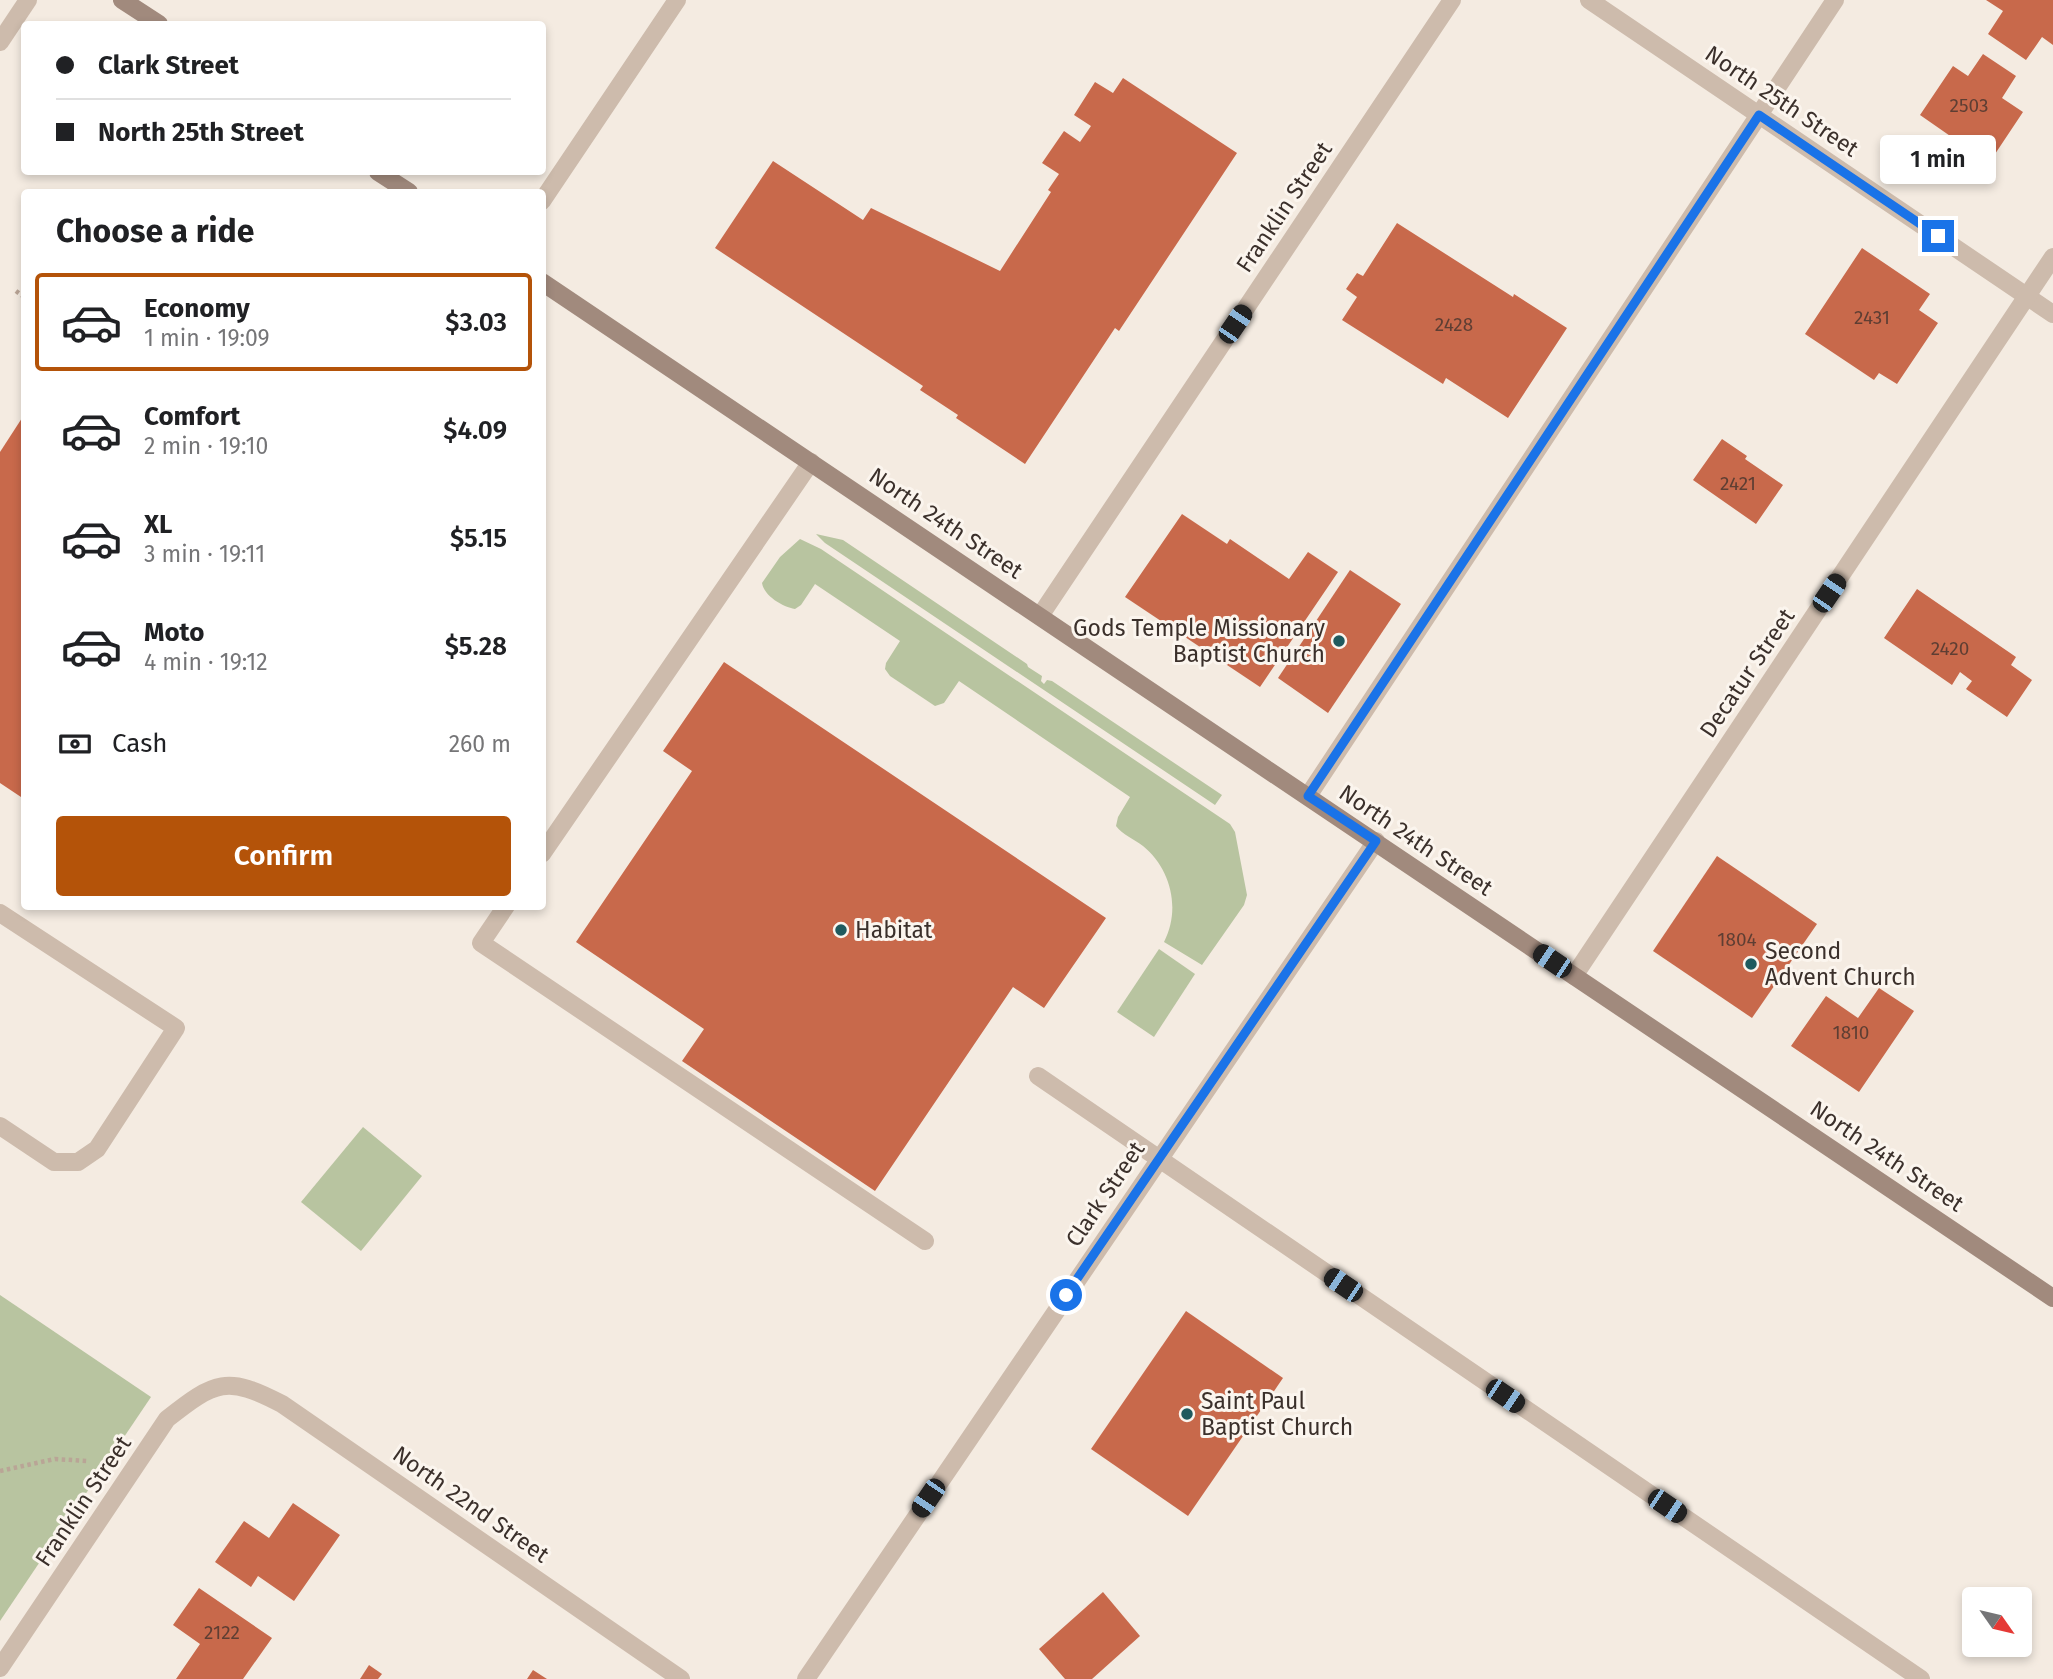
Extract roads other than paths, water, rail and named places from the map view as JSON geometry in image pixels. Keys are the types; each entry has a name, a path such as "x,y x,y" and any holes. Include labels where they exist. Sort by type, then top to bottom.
{"main road":[{"path":"122,0 154,21"},
{"path":"383,175 404,189"},
{"name":"North 24th Street","path":"546,285 2053,1298"}],"street":[{"path":"0,42 28,0"},
{"path":"546,195 677,0"},
{"name":"Franklin Street","path":"1040,616 1452,0"},
{"name":"North 25th Street","path":"1589,0 2053,314"},
{"path":"1308,796 1835,0"},
{"name":"Decatur Street","path":"1574,976 2053,257"},
{"path":"546,848 811,462"},
{"name":"Clark Street","path":"806,1679 1376,841"},
{"path":"503,910 481,943 925,1241"},
{"path":"0,913 176,1028 97,1149 78,1162 54,1162 0,1126"},
{"path":"1038,1076 1921,1679"},
{"name":"Franklin Street","path":"0,1668 167,1419 194,1397 226,1384"},
{"name":"North 22nd Street","path":"226,1384 253,1388 282,1404 681,1679"}],"place":[{"name":"Gods Temple Missionary Baptist Church","path":"1339,641"},
{"name":"Habitat","path":"841,930"},
{"name":"Second Advent Church","path":"1751,964"},
{"name":"Saint Paul Baptist Church","path":"1187,1414"}]}
